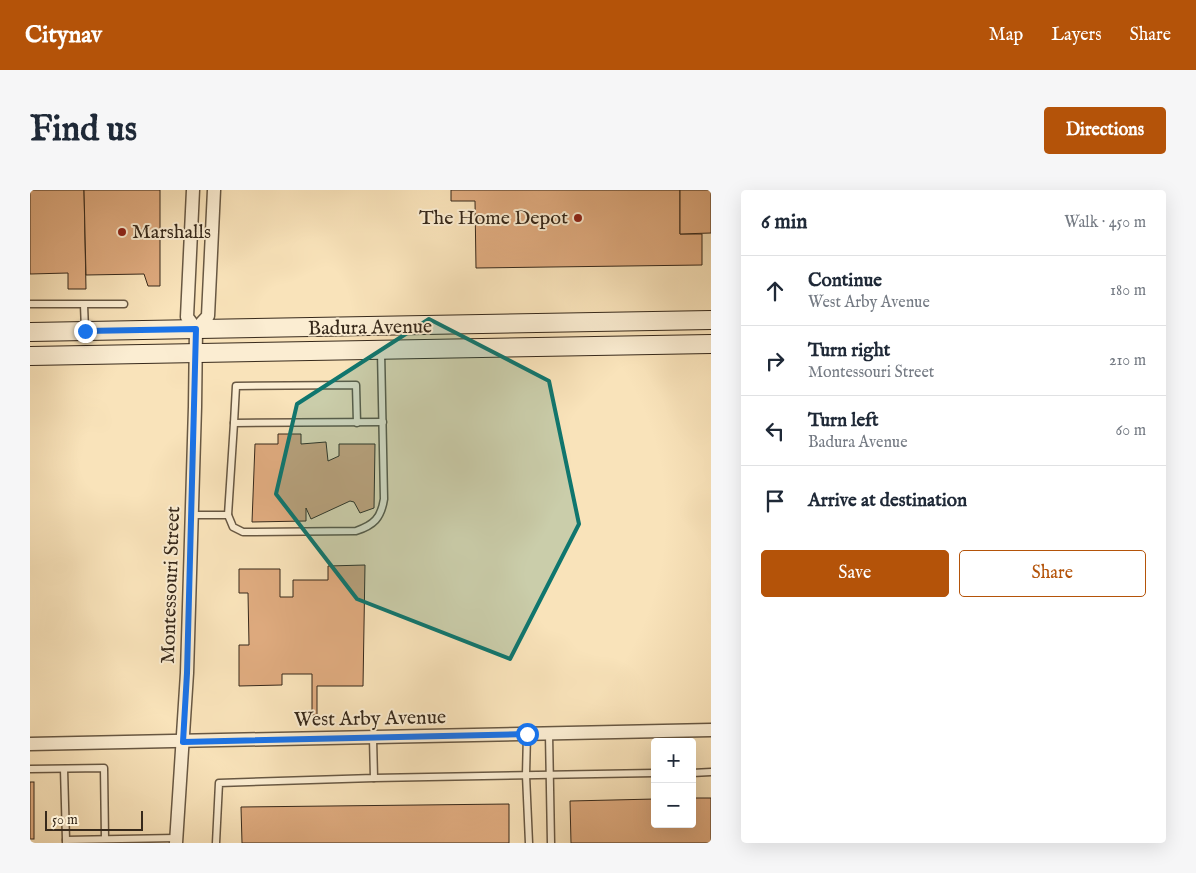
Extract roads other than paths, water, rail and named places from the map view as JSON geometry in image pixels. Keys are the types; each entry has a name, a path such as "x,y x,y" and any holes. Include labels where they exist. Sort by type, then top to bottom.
{"main road":[{"name":"Badura Avenue","path":"30,332 711,320"},
{"name":"Badura Avenue","path":"30,356 711,344"}],"street":[{"name":"Montessouri Street","path":"176,840 183,742 192,515 196,329 187,317 193,190"},
{"path":"196,329 208,316 214,190"},
{"name":"West Arby Avenue","path":"30,744 711,730"}],"lane":[{"path":"30,304 124,304"},
{"path":"84,305 85,331"},
{"path":"357,422 356,385 236,386 228,515 233,527 243,532 356,531 371,526 382,514 384,499 381,349"},
{"path":"234,423 383,422"},
{"path":"192,515 228,515"},
{"path":"527,734 526,775 529,843"},
{"path":"549,734 551,775 550,843"},
{"path":"373,738 374,778"},
{"path":"30,769 104,768 105,840"},
{"path":"64,769 66,842 176,840"},
{"path":"696,773 711,772"},
{"path":"216,843 219,782 651,773"}],"place":[{"name":"The Home Depot","path":"578,218"},
{"name":"Marshalls","path":"122,232"}]}
